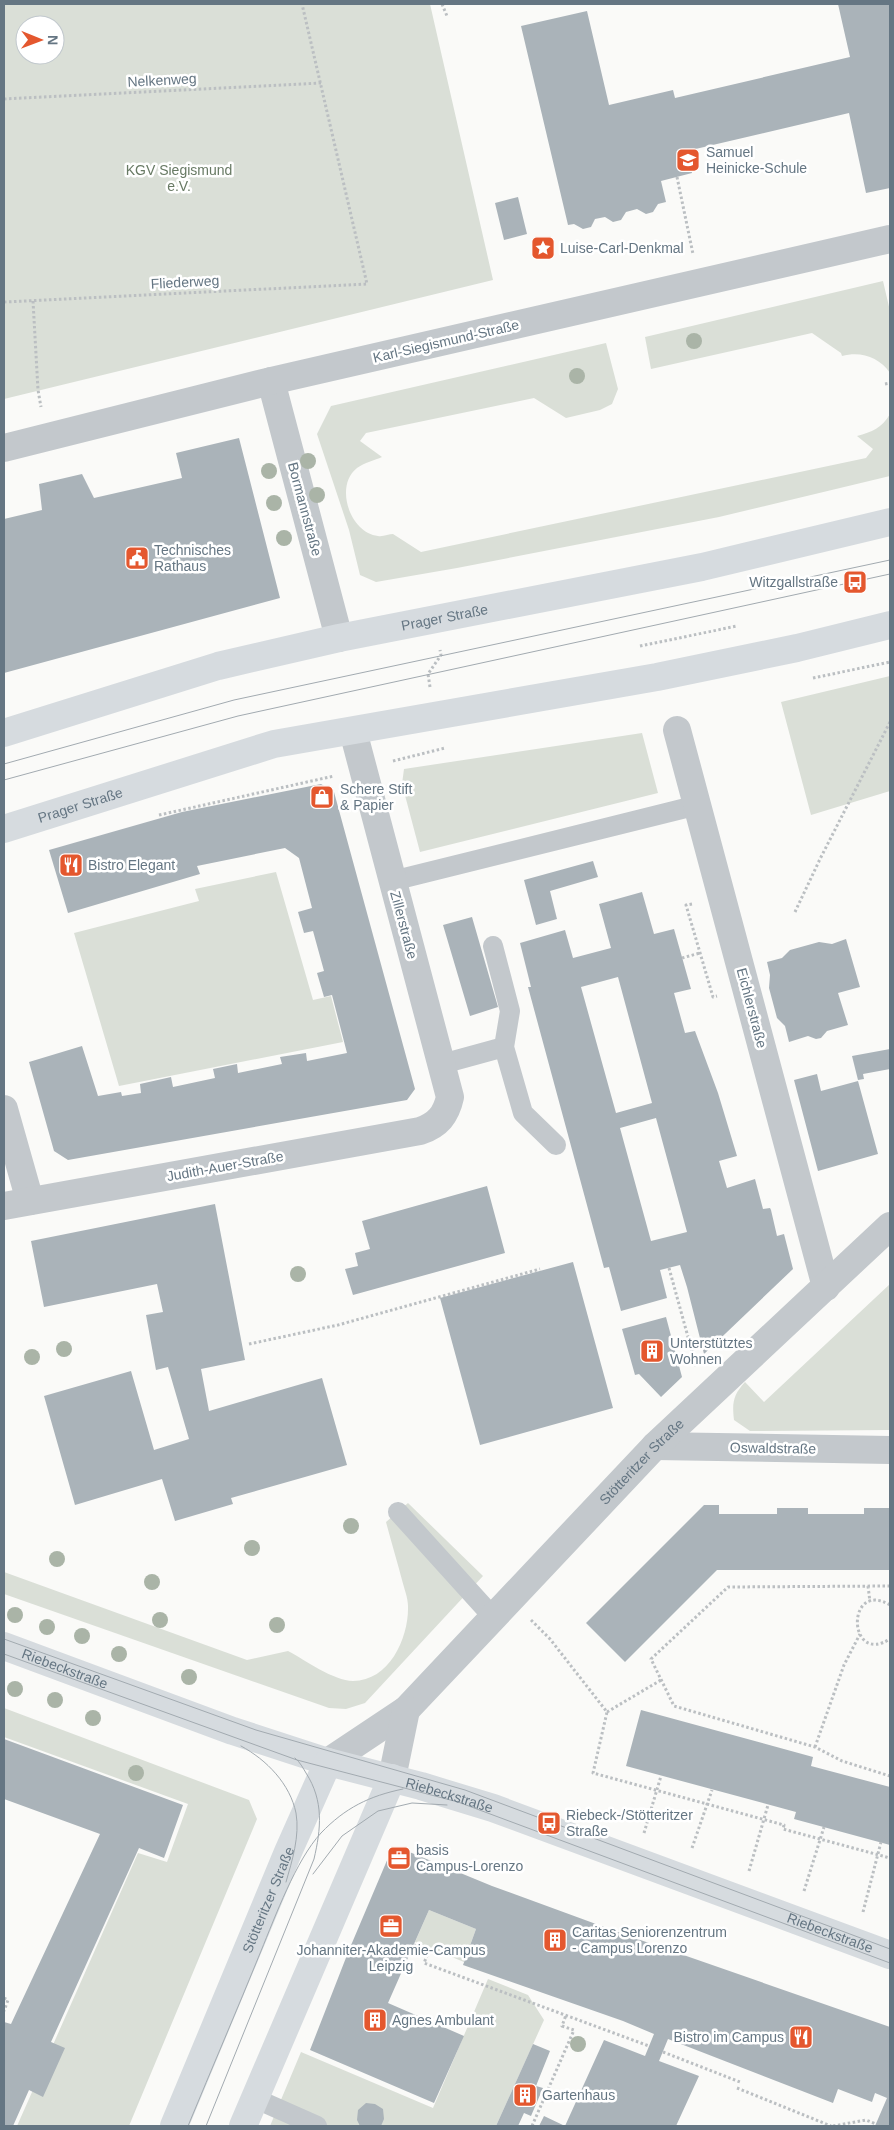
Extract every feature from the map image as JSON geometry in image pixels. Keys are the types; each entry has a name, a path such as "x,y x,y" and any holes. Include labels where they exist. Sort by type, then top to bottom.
{"main road":[{"name":"Prager Straße","path":"4,733 218,666 339,638 702,567 890,522"},
{"name":"Prager Straße","path":"4,829 274,744 658,678 890,626"},
{"name":"Riebeckstraße","path":"4,1646 223,1728 328,1762 478,1803 890,1955"},
{"name":"Stötteritzer Straße","path":"174,2126 288,1852 328,1762"},
{"path":"243,2126 392,1778"}],"street":[{"name":"Karl-Siegismund-Straße","path":"4,448 271,381 890,239"},
{"name":"Bormannstraße","path":"271,381 339,638"},
{"name":"Eichlerstraße","path":"677,730 826,1287"},
{"name":"Zillerstraße","path":"353,731 450,1097 442,1118"},
{"path":"4,1109 17,1204"},
{"name":"Judith-Auer-Straße","path":"17,1204 420,1131 432,1127 442,1118"},
{"name":"Stötteritzer Straße","path":"328,1762 406,1710 656,1446 890,1226"},
{"name":"Oswaldstraße","path":"656,1446 890,1450"},
{"path":"392,1778 406,1710"}],"lane":[{"path":"392,880 698,806"},
{"path":"493,946 510,1011 504,1047 523,1113 556,1145"},
{"path":"442,1064 504,1047"},
{"path":"398,1512 501,1608"},
{"path":"256,2099 317,2126"}],"path":[{"path":"302,4 321,83"},
{"path":"442,4 448,16"},
{"name":"Nelkenweg","path":"4,99 321,83"},
{"name":"Fliederweg","path":"4,302 367,284 321,83"},
{"path":"676,177 698,282"},
{"path":"33,301 38,390 47,437"},
{"path":"885,384 890,383"},
{"path":"430,692 428,674 441,655 439,642"},
{"path":"795,912 890,722"},
{"path":"177,811 362,770"},
{"path":"686,905 713,998"},
{"path":"682,958 700,953"},
{"path":"669,1268 706,1400"},
{"path":"249,1344 338,1325 540,1269"},
{"path":"868,1586 870,1602"},
{"path":"890,1586 728,1587 651,1659 674,1706 815,1747 842,1761 890,1776"},
{"path":"890,1605 878,1600 870,1602 858,1612 856,1619 856,1628 865,1640 877,1644 884,1643 890,1639"},
{"path":"501,1608 550,1639 608,1712"},
{"path":"815,1747 844,1665 860,1634"},
{"path":"661,1680 608,1712 593,1773 784,1825 783,1829 890,1858"},
{"path":"636,1861 660,1776"},
{"path":"683,1878 712,1790"},
{"path":"740,1900 768,1805"},
{"path":"795,1920 824,1827"},
{"path":"855,1942 882,1842"},
{"path":"414,1945 429,1951 424,1962 649,2046"},
{"path":"4,1998 8,2000 4,2011"},
{"path":"532,2126 574,2030 562,2026 566,2015"},
{"path":"663,2052 740,2082"},
{"path":"737,2088 832,2126 866,2120 876,2124"},
{"path":"534,2121 540,2124"}],"green space":[{"name":"KGV Siegismund e.V.","path":"4,4 430,4 493,280 4,399"},
{"path":"883,281 890,311 890,373 886,367 875,359 856,354 842,356 841,353 812,333 651,369 645,337"},
{"path":"606,343 618,389 612,404 600,410 566,418 534,398 366,433 360,441 382,457 360,466 350,476 346,497 348,508 353,518 368,533 380,536 393,534 421,552 866,458 873,449 857,436 876,429 884,423 890,414 890,476 719,517 457,568 376,582 360,575 349,530 317,434 331,406"},
{"path":"890,676 890,791 811,815 781,702"},
{"path":"642,733 658,793 420,852 402,784 404,769"},
{"path":"276,872 313,1000 331,996 343,1042 119,1086 74,933 199,901 195,889"},
{"path":"890,1284 890,1430 750,1431 734,1420 734,1400 745,1382 764,1402"},
{"path":"408,1503 483,1576 365,1703 346,1709 329,1708 4,1594 4,1572 247,1660 288,1651 337,1678 353,1681 366,1679 377,1674 387,1665 395,1655 405,1631 407,1600 386,1522"},
{"path":"4,1708 249,1800 257,1819 129,2126 17,2126 138,1853 167,1862 188,1804 4,1737"},
{"path":"429,1910 476,1929 464,1962 415,1942"},
{"path":"488,1979 528,1995 544,2020 496,2126 270,2126 301,2052 433,2108"}],"building":[{"path":"838,4 890,4 890,188 866,193 849,113 687,151 692,173 661,181 666,202 658,204 653,212 646,214 637,209 626,212 621,220 613,222 605,217 595,219 591,227 583,229 574,224 568,225 521,26 587,11 609,105 673,90 675,98 850,57"},
{"path":"518,197 527,234 504,240 495,203"},
{"name":"Technisches Rathaus","path":"239,438 280,598 4,673 4,519 42,510 39,484 82,474 94,498 182,478 176,453"},
{"path":"321,784 334,792 415,1089 407,1100 68,1160 54,1151 29,1062 82,1046 98,1096 121,1092 122,1096 141,1093 140,1084 171,1077 173,1087 215,1078 213,1069 237,1064 238,1073 282,1064 280,1057 306,1053 307,1061 347,1053 332,995 324,997 317,973 324,971 313,931 304,933 298,912 312,908 299,858 285,848 197,866 200,874 68,913 49,850 182,812"},
{"path":"593,861 598,877 550,891 557,919 536,925 524,880"},
{"path":"642,892 654,934 674,929 691,989 674,993 685,1033 695,1031 718,1093 737,1156 719,1161 727,1188 755,1179 763,1209 770,1208 771,1210 777,1236 784,1234 793,1269 704,1354 680,1265 660,1270 667,1298 621,1311 609,1267 604,1268 528,987 531,987 520,943 565,930 573,958 611,948 599,904","holes":["618,977 652,1103 616,1113 581,987","656,1118 687,1232 651,1241 620,1128"]},
{"path":"472,917 498,1007 470,1016 443,925"},
{"path":"846,939 860,987 838,993 848,1025 827,1031 821,1038 816,1039 808,1036 789,1042 785,1026 777,1018 769,988 770,975 767,962 782,958 790,950 819,942 832,944"},
{"path":"890,1049 890,1069 863,1074 864,1079 858,1080 852,1056"},
{"path":"817,1074 821,1091 858,1081 878,1154 818,1171 794,1080"},
{"path":"487,1186 505,1253 353,1295 345,1269 358,1266 355,1253 370,1249 362,1221"},
{"path":"215,1204 245,1360 201,1369 209,1411 322,1378 347,1465 231,1498 233,1504 175,1521 162,1479 75,1505 44,1396 131,1371 154,1450 189,1439 168,1367 156,1370 146,1315 163,1312 157,1284 44,1307 31,1241"},
{"path":"573,1262 613,1408 480,1445 440,1298"},
{"name":"Unterstütztes Wohnen","path":"666,1317 682,1377 661,1397 639,1374 635,1375 622,1329"},
{"path":"704,1505 719,1505 719,1514 777,1514 777,1508 808,1508 808,1514 864,1514 864,1508 890,1508 890,1570 717,1570 625,1662 586,1623"},
{"path":"641,1710 813,1757 811,1766 890,1787 890,1845 794,1819 796,1812 626,1766"},
{"path":"4,1739 183,1805 164,1858 139,1848 51,2042 65,2048 43,2097 29,2090 13,2126 4,2126 4,2022 11,2024 100,1834 4,1799"},
{"path":"407,1851 492,1886 626,1935 890,2027 890,2126 875,2126 887,2098 875,2093 872,2102 838,2089 833,2103 668,2039 659,2061 699,2076 676,2126 565,2126 604,2040 645,2056 654,2034 623,2021 463,1965 476,1929 429,1910 388,2003 464,2036 434,2103 310,2050 349,1950 388,1858"},
{"path":"533,2044 550,2051 536,2086 543,2088 531,2116 524,2113 518,2126 496,2126"},
{"path":"366,2103 375,2104 383,2109 384,2119 381,2126 360,2126 357,2120 358,2110"},
{"path":"544,2116 565,2126 539,2126"}],"tram line":[{"path":"4,764 234,700 890,560"},
{"path":"4,780 238,716 890,574"},
{"path":"4,1639 256,1730 465,1790 890,1949"},
{"path":"4,1654 297,1760 458,1802 890,1963"},
{"path":"241,1746 260,1758 276,1774 289,1792 293,1802 297,1831 295,1848 286,1882"},
{"path":"206,2126 314,1859 319,1826 316,1794 301,1765 295,1758"},
{"path":"188,2126 280,1906 303,1858 321,1833 349,1810 368,1799 403,1789"},
{"path":"313,1874 342,1836 378,1811 412,1803 447,1805"}],"place":[{"name":"Samuel Heinicke-Schule","path":"688,160"},
{"name":"Luise-Carl-Denkmal","path":"543,248"},
{"name":"Technisches Rathaus","path":"137,558"},
{"name":"Witzgallstraße","path":"855,582"},
{"name":"Schere Stift & Papier","path":"322,797"},
{"name":"Bistro Elegant","path":"71,865"},
{"name":"Unterstütztes Wohnen","path":"652,1351"},
{"name":"Riebeck-/Stötteritzer Straße","path":"549,1823"},
{"name":"basis Campus-Lorenzo","path":"399,1858"},
{"name":"Johanniter-Akademie-Campus Leipzig","path":"391,1926"},
{"name":"Caritas Seniorenzentrum - Campus Lorenzo","path":"555,1940"},
{"name":"Agnes Ambulant","path":"375,2020"},
{"name":"Bistro im Campus","path":"801,2037"},
{"name":"Gartenhaus","path":"525,2095"}]}
